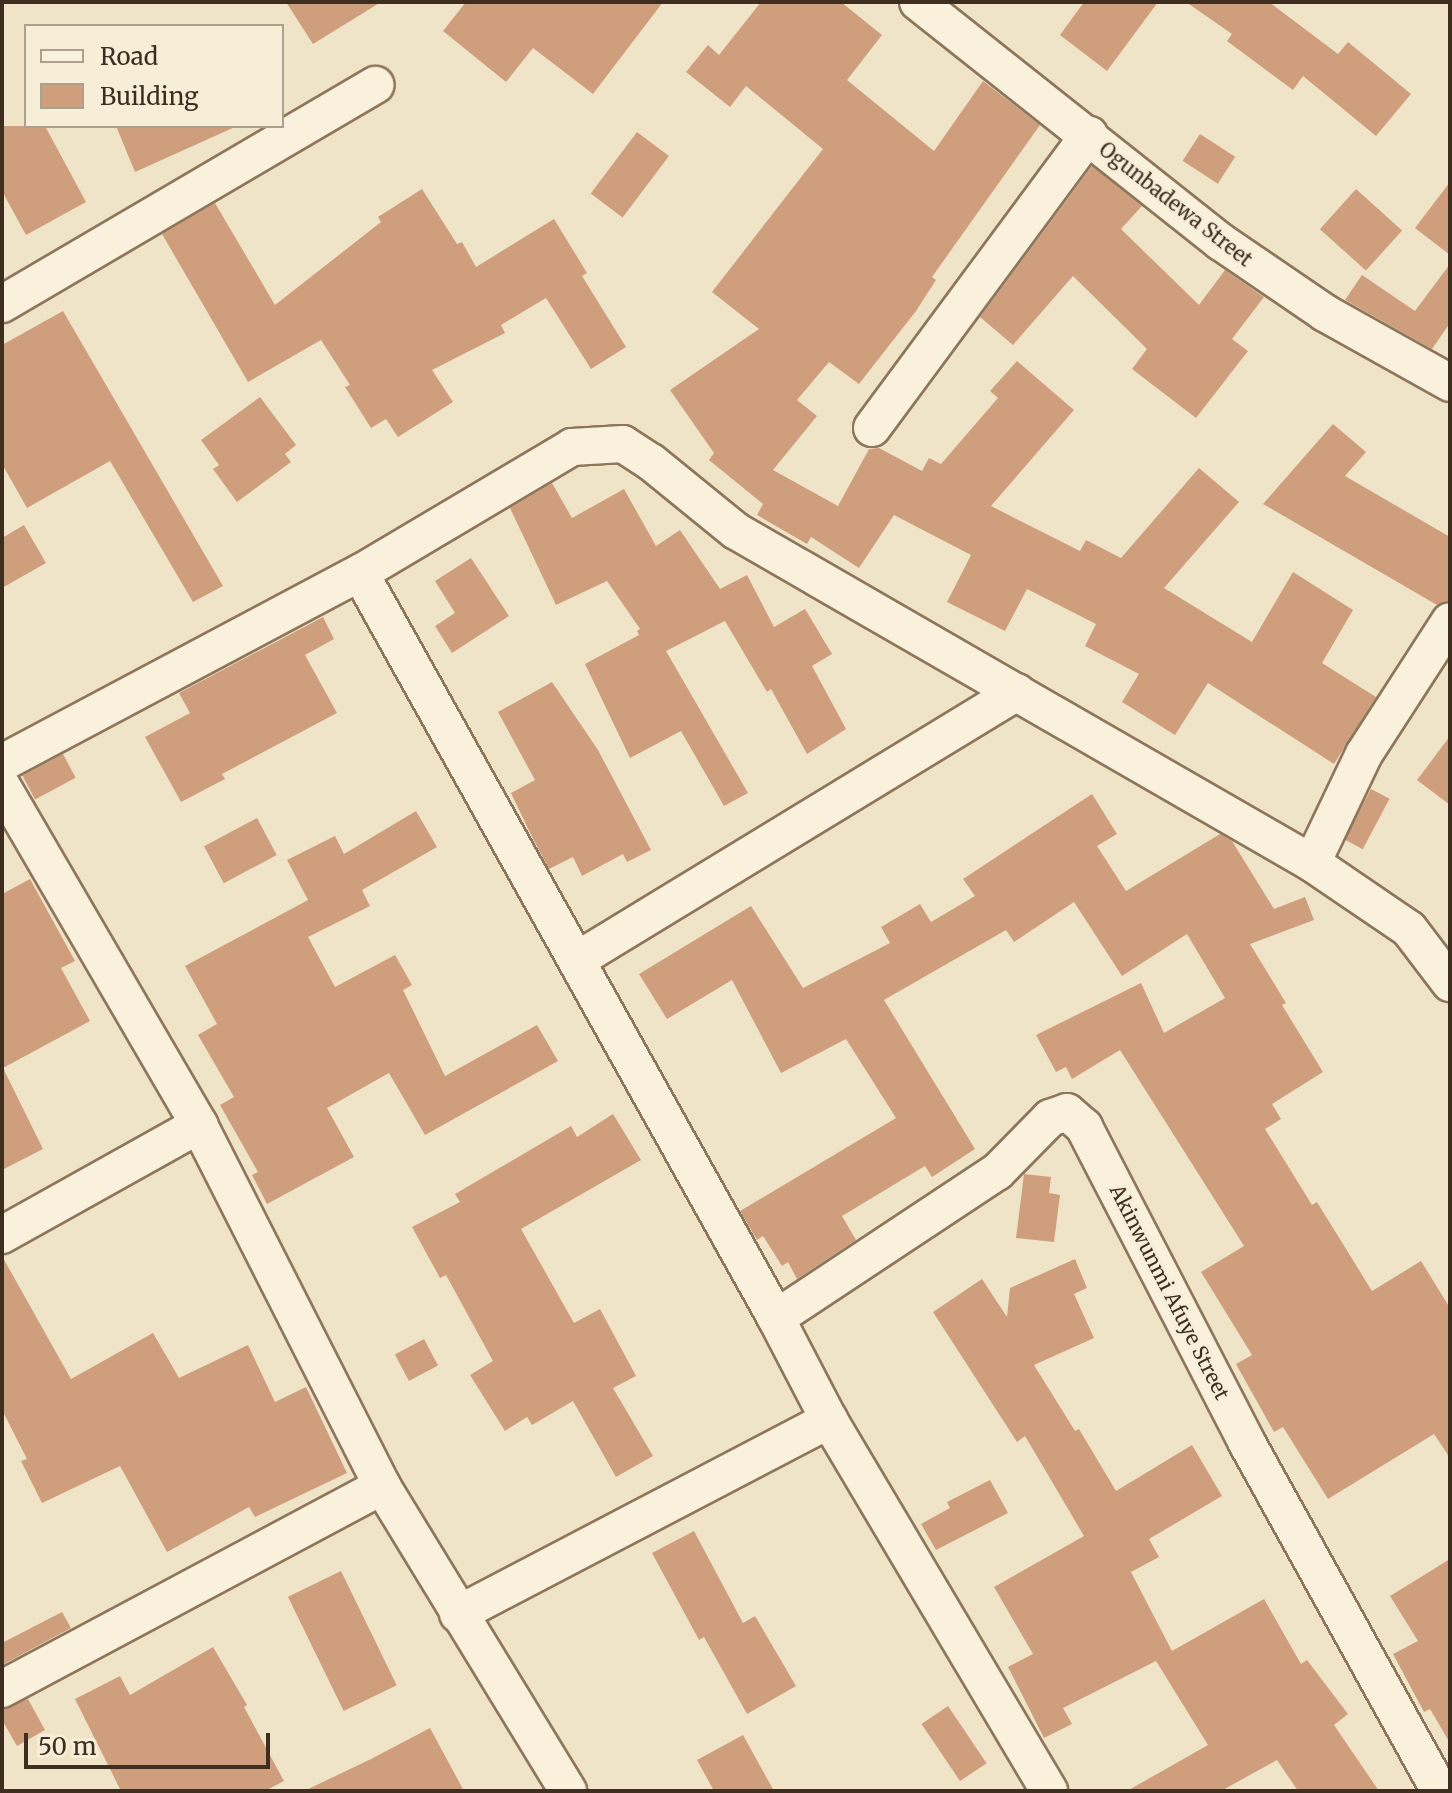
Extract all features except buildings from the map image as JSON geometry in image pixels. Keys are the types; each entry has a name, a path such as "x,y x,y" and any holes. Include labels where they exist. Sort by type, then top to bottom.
{"street":[{"name":"Ogunbadewa Street","path":"918,2 1221,242 1325,313 1450,383"},
{"path":"2,304 375,85"},
{"path":"872,428 1089,135"},
{"path":"2,763 360,573 572,447 623,444 736,531 1312,863 1409,929 1450,983"},
{"path":"360,573 776,1318 829,1420 1049,1791"},
{"path":"1312,863 1364,754 1450,621"},
{"path":"577,960 1017,692"},
{"path":"2,786 199,1125 382,1486 568,1791"},
{"name":"Akinwunmi Afuye Street","path":"776,1318 997,1172 1050,1118 1067,1112 1084,1127 1247,1443 1440,1791"},
{"path":"2,1235 199,1125"},
{"path":"458,1614 829,1420"},
{"path":"2,1689 382,1486"}]}
